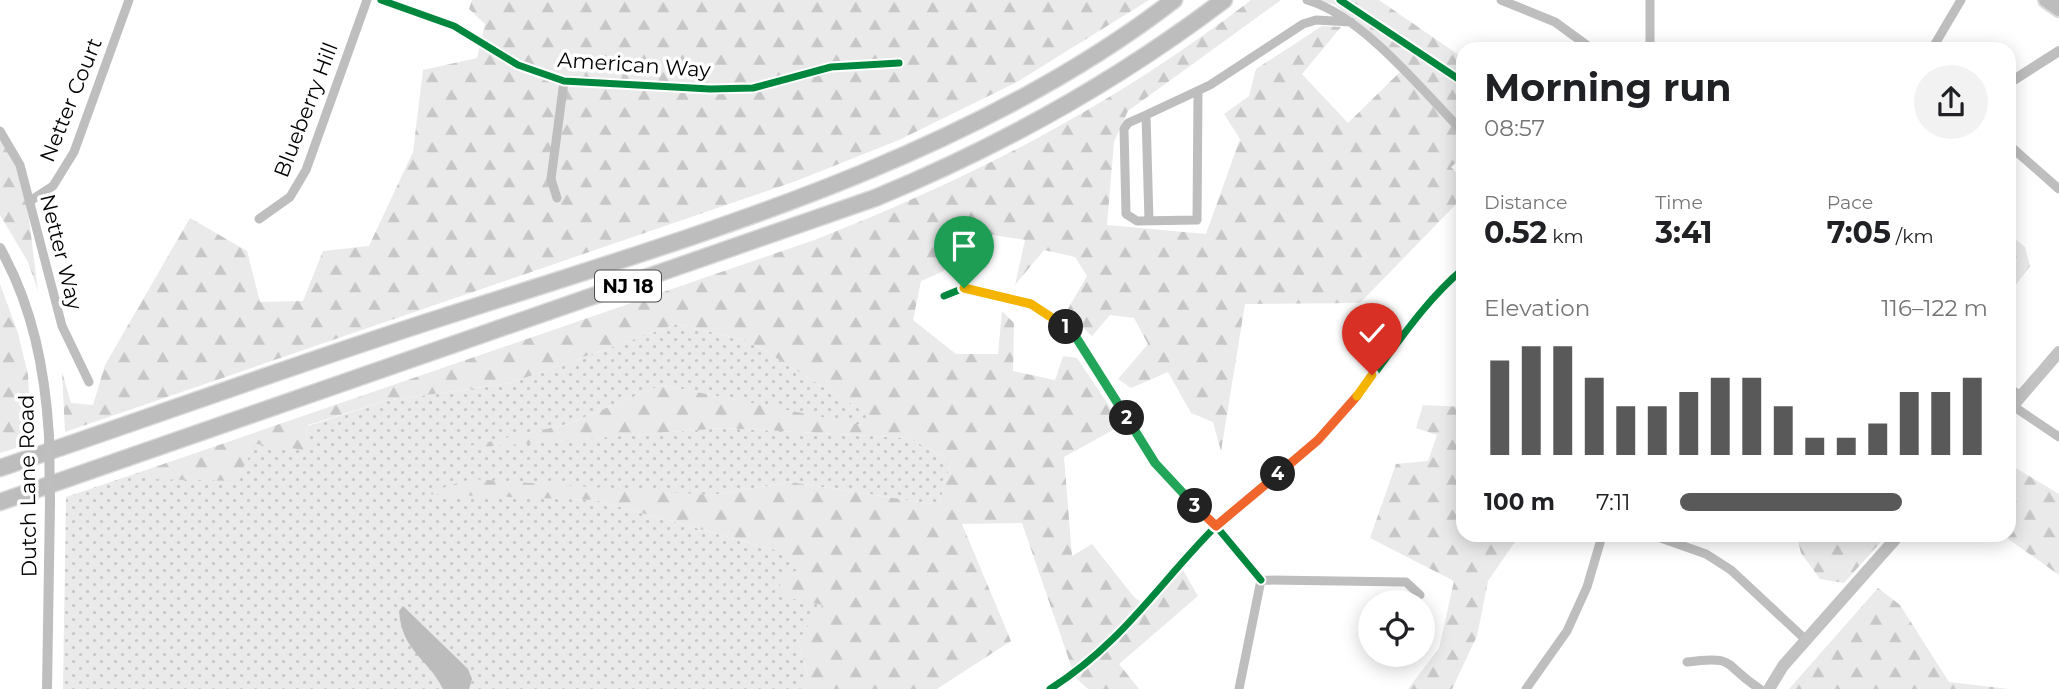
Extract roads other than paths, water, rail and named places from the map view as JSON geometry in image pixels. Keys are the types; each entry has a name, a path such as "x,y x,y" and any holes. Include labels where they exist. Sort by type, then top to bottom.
{"highway":[{"name":"NJ 18","path":"0,468 578,273 866,172 1038,89 1101,51 1174,0"},
{"name":"NJ 18","path":"0,502 875,198 1033,124 1124,70 1224,0"}],"main road":[{"path":"2046,0 2059,9"},
{"path":"2016,402 2059,352"},
{"path":"1769,689 1776,676 1806,640 1893,542"}],"street":[{"name":"Netter Court","path":"30,201 53,186 74,152 129,0"},
{"name":"Blueberry Hill","path":"259,219 290,197 306,170 367,0"},
{"name":"American Way","path":"381,0 454,26 518,65 564,81 710,89 752,88 831,67 899,63"},
{"path":"1307,0 1329,7 1351,22 1456,125"},
{"path":"1501,0 1555,22 1582,42"},
{"path":"1650,0 1650,42"},
{"path":"1936,42 1961,0"},
{"path":"1198,91 1199,218 1132,220 1125,209 1124,128 1128,123 1198,91 1303,24 1323,20 1351,22"},
{"path":"2016,79 2059,51"},
{"path":"556,198 551,180 564,81"},
{"path":"1146,115 1149,221"},
{"name":"Netter Way","path":"0,131 20,166 61,326 89,382"},
{"path":"2016,151 2059,189"},
{"name":"Dutch Lane Road","path":"0,248 23,298 37,343 46,388 50,436 47,689"},
{"path":"1049,689 1107,647 1216,526 1327,430 1357,396 1420,310 1456,276"},
{"path":"944,296 964,288 1031,304 1057,319 1074,334 1155,463 1216,526 1261,580 1406,582 1415,590"},
{"path":"2016,405 2059,437"},
{"path":"1526,689 1567,631 1587,587 1600,542"},
{"path":"1672,542 1706,554 1731,570 1806,640"},
{"path":"1239,689 1261,580"},
{"path":"1687,662 1717,658 1726,661 1760,689"}]}
